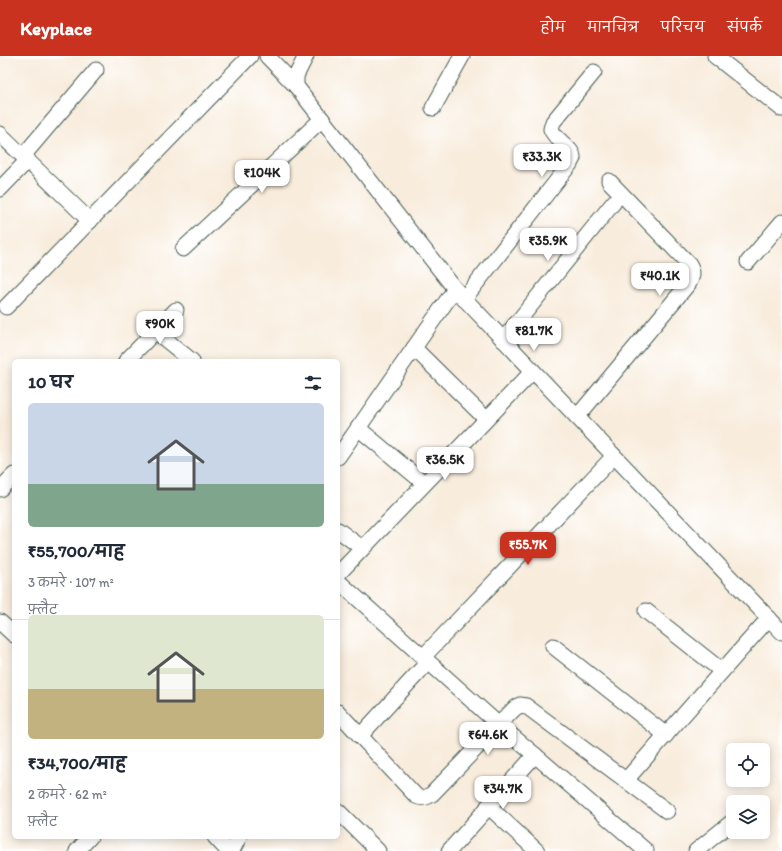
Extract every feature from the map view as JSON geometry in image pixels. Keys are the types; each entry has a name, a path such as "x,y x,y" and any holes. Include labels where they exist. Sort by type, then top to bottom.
{"street":[{"path":"6,307 250,56"},
{"path":"267,56 296,86 459,294 782,632"},
{"path":"296,86 296,76 306,56"},
{"path":"433,108 462,56"},
{"path":"715,56 782,109"},
{"path":"0,189 96,70"},
{"path":"340,454 414,348 570,164 573,158 572,152 553,135 551,129 553,122 594,72"},
{"path":"183,249 322,119"},
{"path":"0,134 90,221"},
{"path":"577,417 689,283 693,276 693,270 689,264 609,181"},
{"path":"503,340 614,202"},
{"path":"748,262 782,222"},
{"path":"128,359 176,310"},
{"path":"156,331 190,359"},
{"path":"414,348 486,419"},
{"path":"340,572 533,371"},
{"path":"358,428 424,483"},
{"path":"360,736 426,660 614,456"},
{"path":"0,489 12,477"},
{"path":"340,532 362,548"},
{"path":"340,583 498,725 646,851"},
{"path":"646,611 722,671"},
{"path":"626,780 769,618"},
{"path":"553,646 666,735"},
{"path":"340,714 416,796 426,798 432,794 514,708 526,706 667,811"},
{"path":"449,851 535,755"},
{"path":"488,806 537,851"},
{"path":"340,813 378,851"},
{"path":"696,851 726,827"},
{"path":"77,851 88,839"},
{"path":"217,839 228,851"},
{"path":"232,851 238,839"}]}
